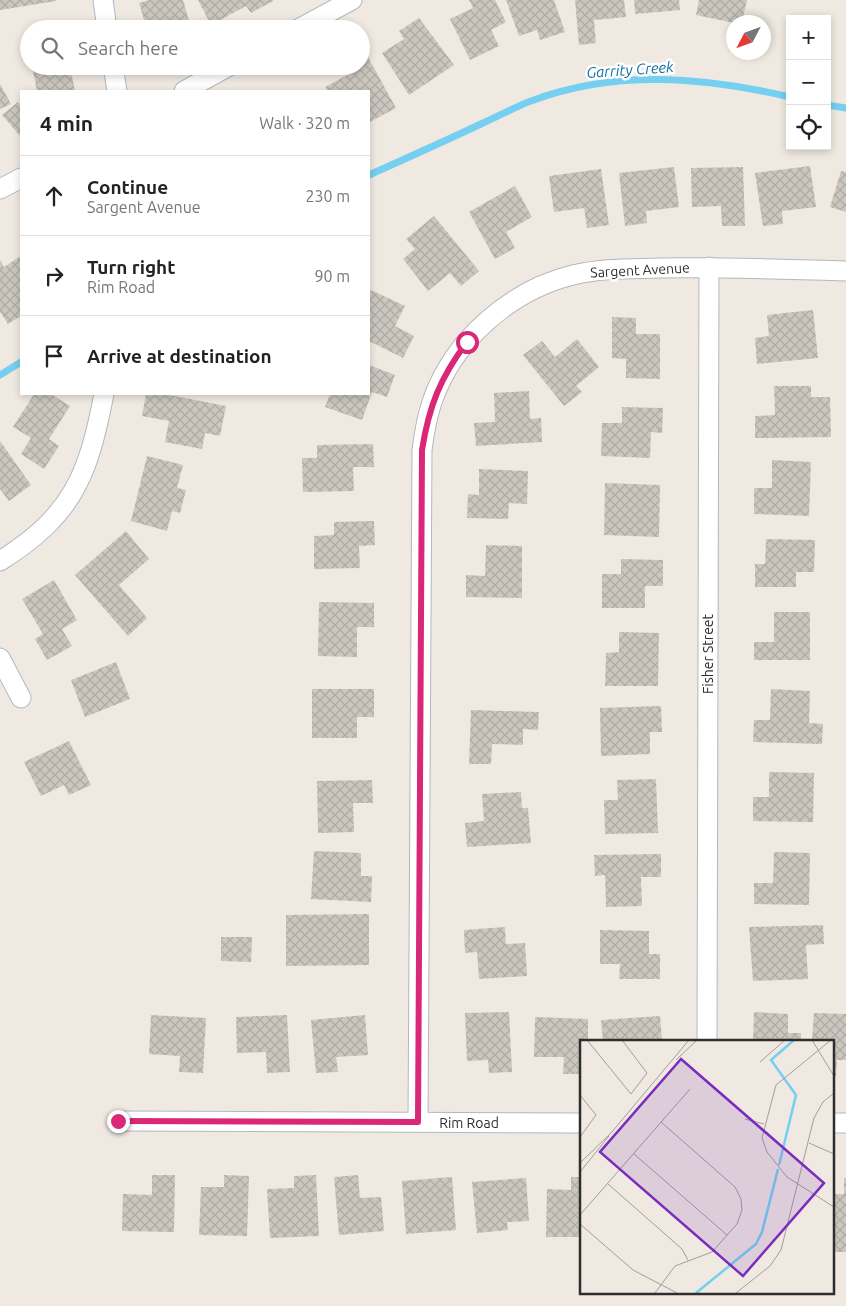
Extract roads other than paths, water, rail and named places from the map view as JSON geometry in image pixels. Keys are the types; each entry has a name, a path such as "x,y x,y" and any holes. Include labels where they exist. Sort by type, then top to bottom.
{"street":[{"path":"102,0 105,20"},
{"path":"315,20 352,0"},
{"path":"114,75 117,90"},
{"path":"186,90 213,75"},
{"path":"0,189 20,179"},
{"name":"Sargent Avenue","path":"418,1122 422,450 432,400 453,360 482,325 510,302 541,286 573,275 605,269 709,267 846,270"},
{"name":"Fisher Street","path":"707,1040 709,267"},
{"path":"0,561 45,529 66,503 87,464 104,395"},
{"path":"0,658 21,698"},
{"name":"Rim Road","path":"118,1121 580,1123"}],"waterway":[{"name":"Garrity Creek","path":"370,175 525,103 563,91 595,84 627,80 692,81 758,90 786,96"},
{"name":"Garrity Creek","path":"831,106 846,108"},
{"name":"Garrity Creek","path":"0,375 20,363"}]}
